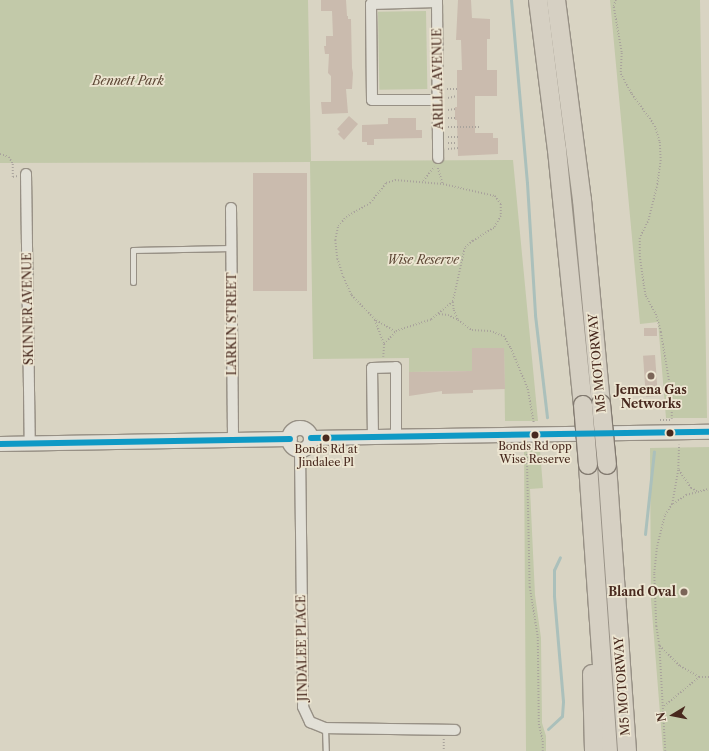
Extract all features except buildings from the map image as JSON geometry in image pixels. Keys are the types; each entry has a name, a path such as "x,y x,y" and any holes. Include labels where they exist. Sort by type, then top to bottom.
{"highway":[{"name":"M5 MOTORWAY","path":"538,0 557,150 583,405 608,751"},
{"name":"M5 MOTORWAY","path":"556,0 582,200 607,465 627,751"},
{"path":"588,465 594,751"},
{"path":"625,716 630,751"}],"main road":[{"path":"302,428 308,432 311,438 309,445 300,450 294,448 290,439 295,430 302,428"},
{"path":"311,438 709,432"},
{"path":"0,444 290,439"}],"street":[{"name":"ARILLA AVENUE","path":"437,1 442,99 438,158"},
{"path":"437,1 371,4 372,100 442,99"},
{"name":"SKINNER AVENUE","path":"26,174 30,444"},
{"name":"LARKIN STREET","path":"231,208 233,440"},
{"path":"373,438 372,368 383,367 396,367 396,437"},
{"name":"JINDALEE PLACE","path":"300,450 303,707 310,722 325,728 455,730"}],"lane":[{"path":"133,282 133,250 232,248"},
{"path":"325,728 326,751"}],"path":[{"path":"616,0 614,6 622,53 621,74 632,94 655,126 660,142 661,160 657,187 648,222 640,238 640,256 644,285 656,314 661,332 672,397 672,420"},
{"path":"447,89 457,89"},
{"path":"442,99 457,96"},
{"path":"448,110 455,109"},
{"path":"448,118 455,118"},
{"path":"448,127 479,127"},
{"path":"448,137 458,137"},
{"path":"448,143 457,142"},
{"path":"448,149 458,148"},
{"path":"0,154 9,157 12,164 13,177 26,174"},
{"path":"423,181 436,164 443,184"},
{"path":"395,332 374,320 351,295 337,259 335,240 338,226 346,217 370,203 386,183 395,180 423,181 443,184 495,196 501,204 501,216 494,228 472,241 465,248 453,302 458,320"},
{"path":"384,344 395,332 431,320 453,302"},
{"path":"438,314 448,315 472,330 490,331 504,336 511,348 528,389 534,422"},
{"path":"374,320 384,344 383,367"},
{"path":"665,751 664,706 656,626 654,573 657,546 665,515 672,504 678,469 679,445"},
{"path":"527,448 527,505 530,587 538,637 539,724 543,741 543,751"},
{"path":"678,469 691,488 697,491"},
{"path":"672,504 686,495 709,489"},
{"path":"659,645 680,666 699,677 709,677"},
{"path":"664,706 699,677"}],"green space":[{"path":"0,0 308,0 311,161 513,160 538,421 505,421 504,348 472,349 472,371 409,372 409,358 313,359 310,162 0,163"},
{"path":"610,0 700,0 707,418 666,418 658,322 640,324"},
{"path":"426,11 427,89 379,90 378,12"},
{"path":"709,447 709,751 663,751 651,600 650,448"},
{"path":"524,450 540,450 543,488 530,489 535,595 541,638 542,723 546,736 546,751 526,751"}],"waterway":[{"path":"511,0 527,183 535,315 547,417"},
{"path":"645,534 654,451"},
{"path":"548,729 562,716 563,701 554,595 554,570 560,557"}],"transit line":[{"path":"311,438 709,432"},
{"path":"0,444 290,439"}],"place":[{"name":"Jemena Gas Networks","path":"651,376"},
{"name":"Bonds Rd opp Wise Reserve","path":"535,435"},
{"name":"Bonds Rd at Jindalee Pl","path":"326,438"},
{"name":"Bland Oval","path":"684,592"}],"park label":[{"name":"Bennett Park","path":"128,81"},
{"name":"Wise Reserve","path":"423,260"}]}
